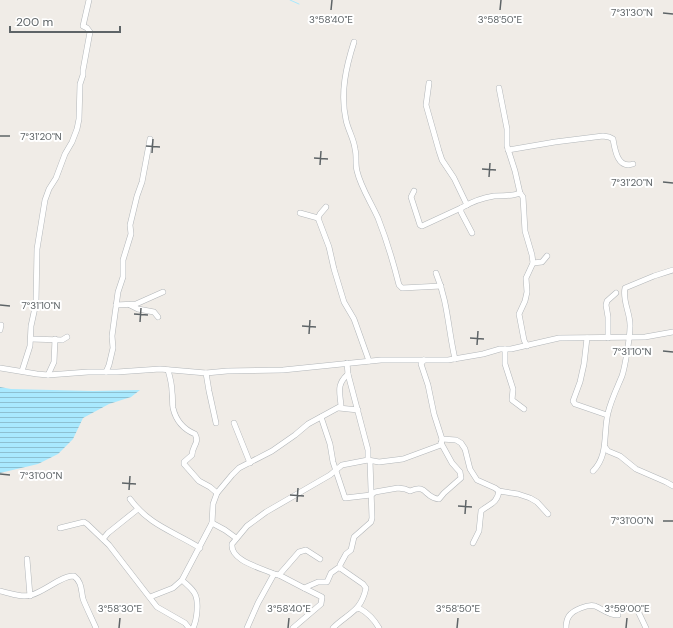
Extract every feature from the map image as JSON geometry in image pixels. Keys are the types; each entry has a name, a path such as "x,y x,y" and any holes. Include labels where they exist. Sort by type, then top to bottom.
{"street":[{"path":"22,371 30,346 31,326 36,304 36,249 45,200 49,189 56,178 65,154 76,134 79,119 80,84 83,75 90,32 83,26 83,21 89,0"},
{"path":"354,42 345,76 345,115 355,149 357,171 365,194 377,217 388,244 399,285 402,288 441,286"},
{"path":"429,83 426,105 439,151 442,160 454,178 467,205"},
{"path":"499,88 507,130 507,146 524,202 525,231 532,263 526,278 527,292 525,301 519,314 524,340 527,346"},
{"path":"508,150 554,142 603,136 613,139 618,159 624,164 633,164"},
{"path":"106,372 109,365 112,348 112,336 119,287 124,278 123,260 131,234 130,225 142,182 150,139"},
{"path":"414,191 411,197 420,225 422,226 479,199 496,196 509,196 520,192"},
{"path":"318,218 326,207"},
{"path":"461,208 461,212 472,233"},
{"path":"300,213 318,218"},
{"path":"318,218 329,247 344,302 354,319 369,361"},
{"path":"532,263 542,262 547,256"},
{"path":"593,471 599,466 605,447 607,415 623,370 629,337 630,324 625,288 647,278 673,270"},
{"path":"436,273 447,308 450,338 455,359"},
{"path":"116,305 130,305 144,301 163,292"},
{"path":"608,338 608,317 606,305 607,301 616,293"},
{"path":"144,301 150,311"},
{"path":"130,305 138,309 154,312 158,318"},
{"path":"0,368 48,375 88,372 168,370 206,373 227,371 285,370 369,361 455,359 527,346 555,339 654,336 673,332"},
{"path":"31,339 62,340 67,337"},
{"path":"587,338 584,364 580,382 573,401 575,404 607,415"},
{"path":"48,375 54,362 55,339"},
{"path":"505,349 505,364 513,389 512,400 524,409"},
{"path":"321,417 330,444 333,462 345,498 371,495 375,492 384,490 402,488 410,491 414,488 420,488 435,499 439,499 461,478 460,472 452,463 442,441 434,414 428,385 421,364 424,360"},
{"path":"340,568 346,554 351,550 354,537 371,522 372,518 368,450 348,374 347,363"},
{"path":"168,370 172,389 173,408 180,424 195,434 198,442 192,452 192,455 184,464 199,481 218,493"},
{"path":"206,373 216,422"},
{"path":"339,408 341,406 339,394 341,381 348,374"},
{"path":"150,597 173,588 182,580 212,523 213,504 218,493 239,468 250,463 263,454 272,451 308,424 339,408 358,410"},
{"path":"234,423 250,463"},
{"path":"293,628 321,604 322,597 277,574 244,561 238,557 232,551 232,544 236,538 248,526 266,512 342,465 369,460 379,462 403,459 435,448 441,445 442,441"},
{"path":"442,441 458,441 465,449 470,469 479,482 499,491 518,494 530,498 537,502 548,514"},
{"path":"605,447 608,451 620,456 636,468 673,486"},
{"path":"473,543 479,531 481,511 498,499 499,491"},
{"path":"130,498 138,509 150,520 200,548"},
{"path":"103,539 108,533 138,509"},
{"path":"60,528 84,522 109,545 157,607 185,623 189,628 197,620 197,599 190,587 182,580"},
{"path":"212,523 236,538"},
{"path":"248,628 258,603 277,574 299,552 306,550 320,559"},
{"path":"27,559 30,596"},
{"path":"304,588 318,582 327,582 331,573 340,568"},
{"path":"333,628 358,609 365,595 366,588 363,584 340,568"},
{"path":"0,591 30,596 66,578 74,576 78,579 81,586 83,599 96,628"},
{"path":"566,628 568,617 586,606 594,606 610,615 618,615"},
{"path":"636,607 646,628"},
{"path":"358,609 359,608 367,612 374,619 379,628"}],"water":[{"path":"0,387 11,389 93,391 140,390 131,397 109,404 83,418 73,439 58,454 38,464 0,473"}],"waterway":[{"path":"290,0 299,4"}]}
